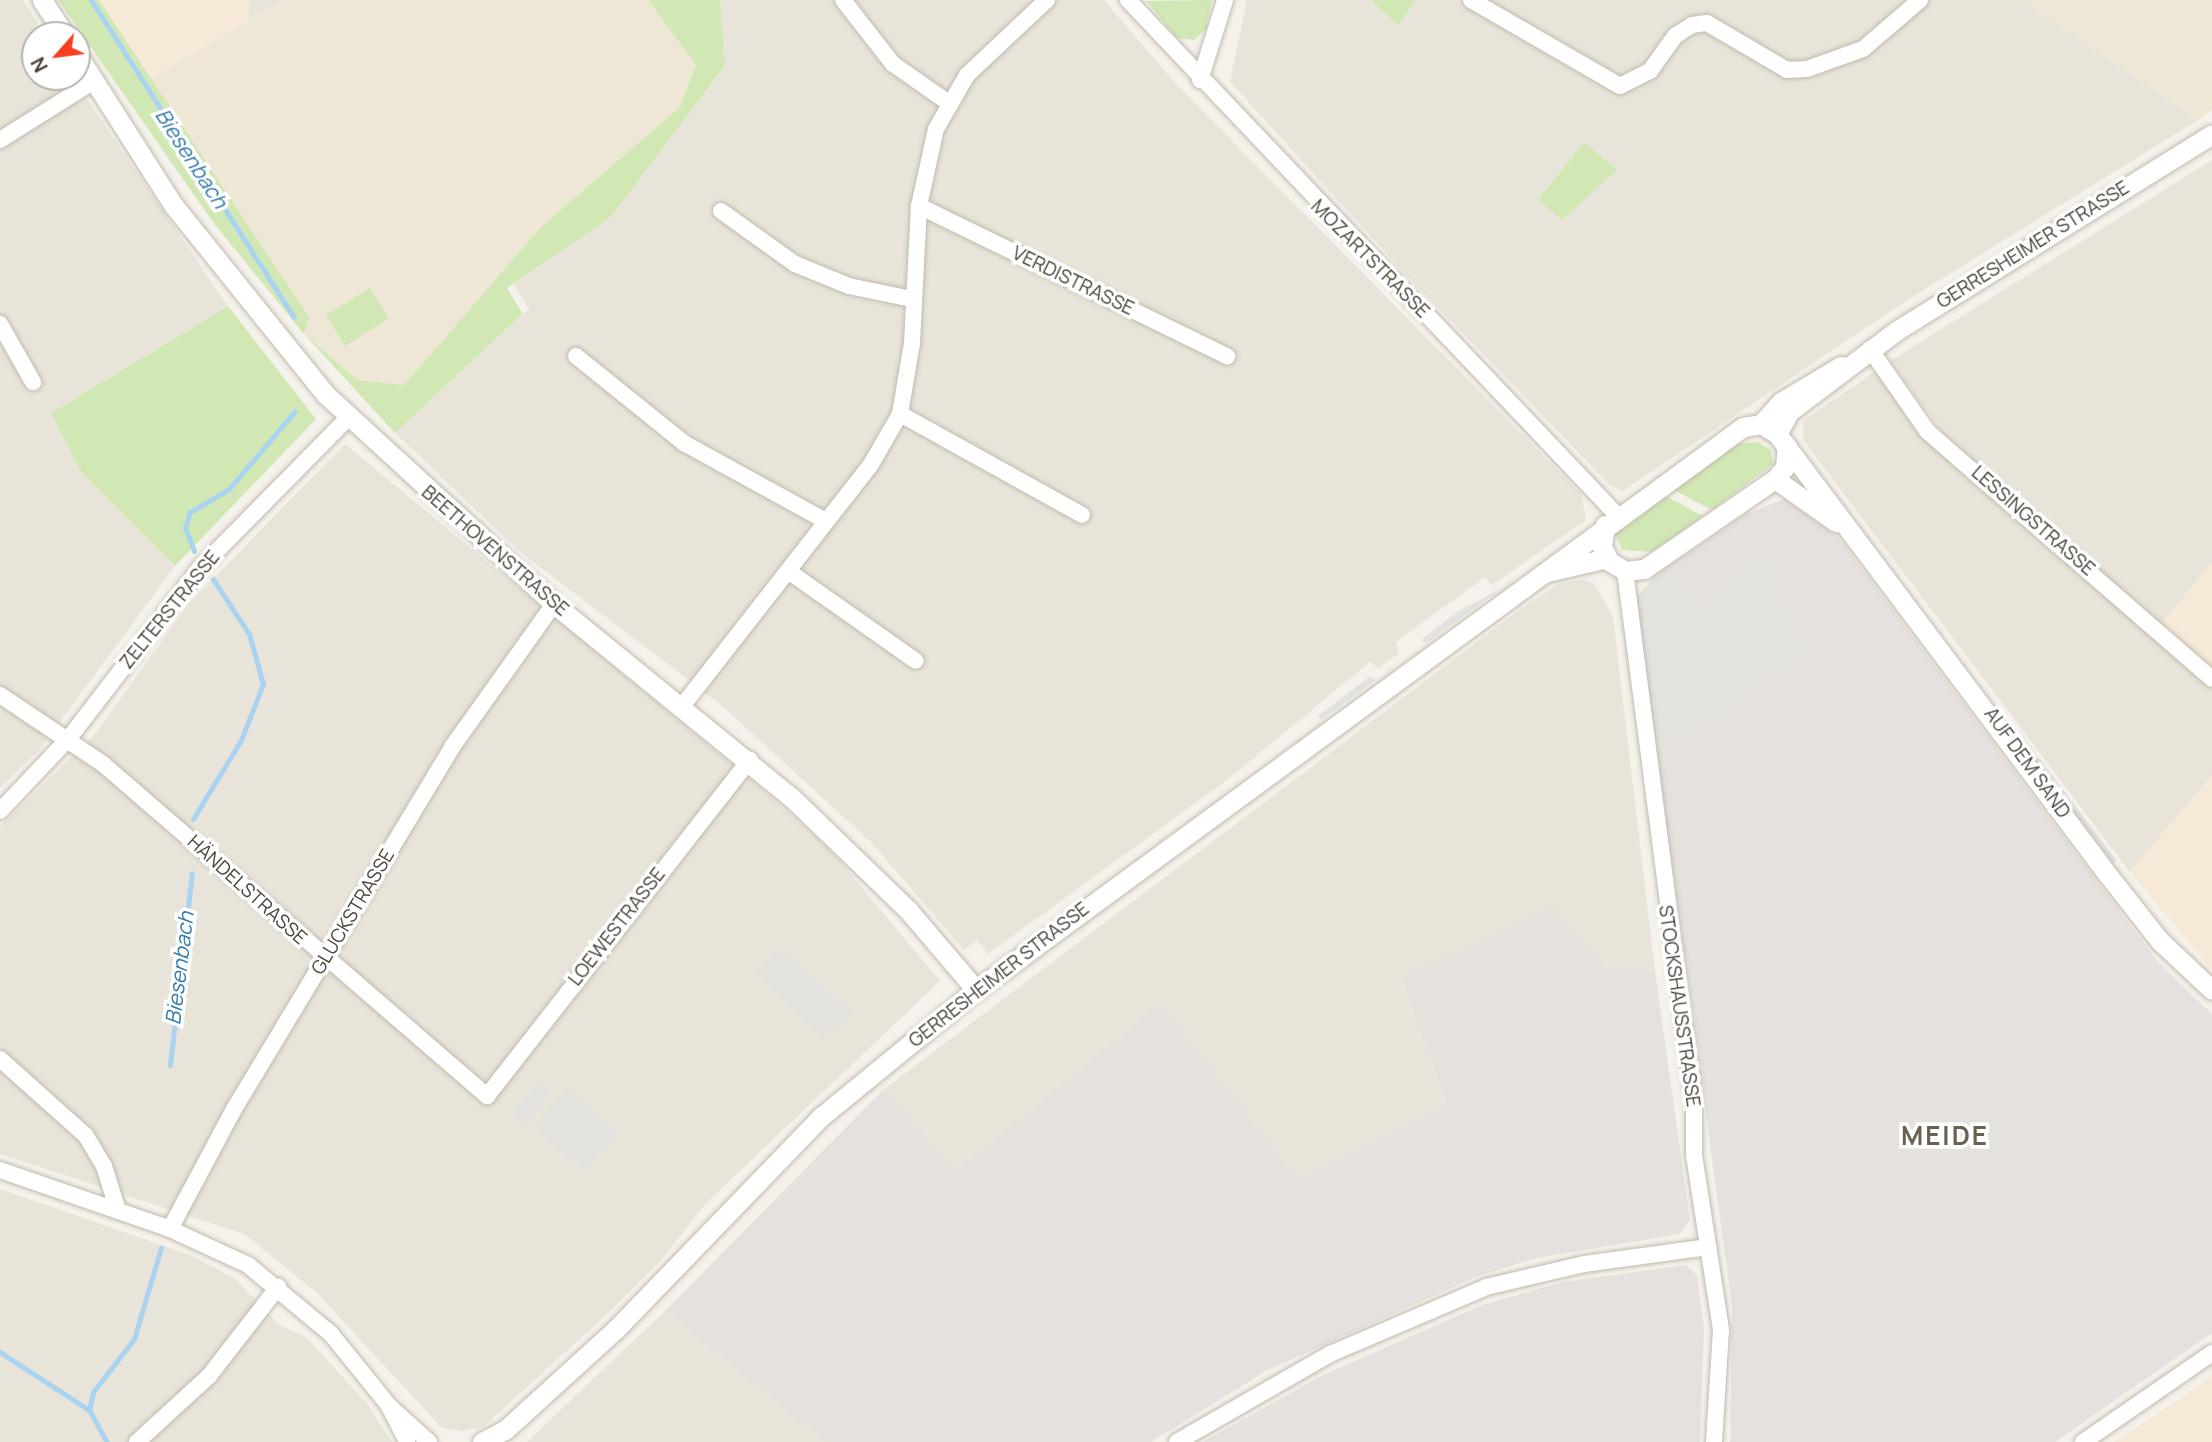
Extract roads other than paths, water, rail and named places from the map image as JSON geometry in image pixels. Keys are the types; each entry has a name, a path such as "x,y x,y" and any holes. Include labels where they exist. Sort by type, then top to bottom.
{"street":[{"path":"42,0 56,21"},
{"path":"843,0 893,64 946,101"},
{"path":"683,705 788,571 824,520 870,466 900,414 919,206 946,101 1047,0"},
{"name":"MOZARTSTRASSE","path":"1128,0 1611,520"},
{"path":"1200,80 1225,0"},
{"path":"1471,0 1620,86 1650,71 1675,36 1692,25 1707,23 1787,70 1807,69 1863,49 1920,0"},
{"name":"BEETHOVENSTRASSE","path":"91,75 222,271 292,359 349,417 554,604 750,759 890,892 976,990"},
{"path":"0,140 94,80"},
{"name":"GERRESHEIMER STRASSE","path":"482,1442 502,1436 646,1299 822,1116 976,990 1611,520 1743,427 1775,435 1814,378 1863,354 2212,134"},
{"name":"VERDISTRASSE","path":"919,206 1227,356"},
{"path":"721,211 795,264 849,286 912,299"},
{"path":"0,324 33,382"},
{"name":"LESSINGSTRASSE","path":"1863,354 1928,432 2212,678"},
{"path":"576,356 684,443 824,520"},
{"path":"900,414 1082,515"},
{"name":"ZELTERSTRASSE","path":"0,811 69,738 199,569 349,417"},
{"path":"1611,520 1607,558 1625,571 1644,569 1775,479 1785,467 1775,435"},
{"name":"AUF DEM SAND","path":"1775,435 2160,941 2212,990"},
{"name":"AUF DEM SAND","path":"1775,479 1848,531"},
{"name":"GERRESHEIMER STRASSE","path":"1539,575 1607,558"},
{"path":"788,571 916,661"},
{"name":"STOCKSHAUSSTRASSE","path":"1625,571 1721,1330 1714,1442"},
{"name":"GLUCKSTRASSE","path":"170,1229 324,960 452,747 554,604"},
{"name":"HÄNDELSTRASSE","path":"0,695 69,738 324,960 487,1096"},
{"name":"LOEWESTRASSE","path":"487,1096 750,759"},
{"path":"0,1059 86,1136 104,1166 118,1211"},
{"path":"0,1170 170,1229 228,1254 278,1287 331,1334 389,1406 429,1442"},
{"path":"1177,1442 1330,1354 1486,1287 1537,1272 1709,1247"},
{"path":"137,1442 209,1376 278,1287"},
{"path":"2082,1442 2212,1353"},
{"path":"389,1406 407,1442"}],"waterway":[{"name":"Biesenbach","path":"91,0 294,317"},
{"name":"Biesenbach","path":"194,551 185,528 190,512 229,489 295,411"},
{"name":"Biesenbach","path":"193,819 241,740 263,684 249,634 213,579"},
{"name":"Biesenbach","path":"170,1065 192,873"},
{"name":"Biesenbach","path":"89,1410 93,1392 134,1339 161,1248"},
{"path":"0,1352 89,1410 107,1442"}],"district":[{"name":"MEIDE","path":"1945,1136"}]}
